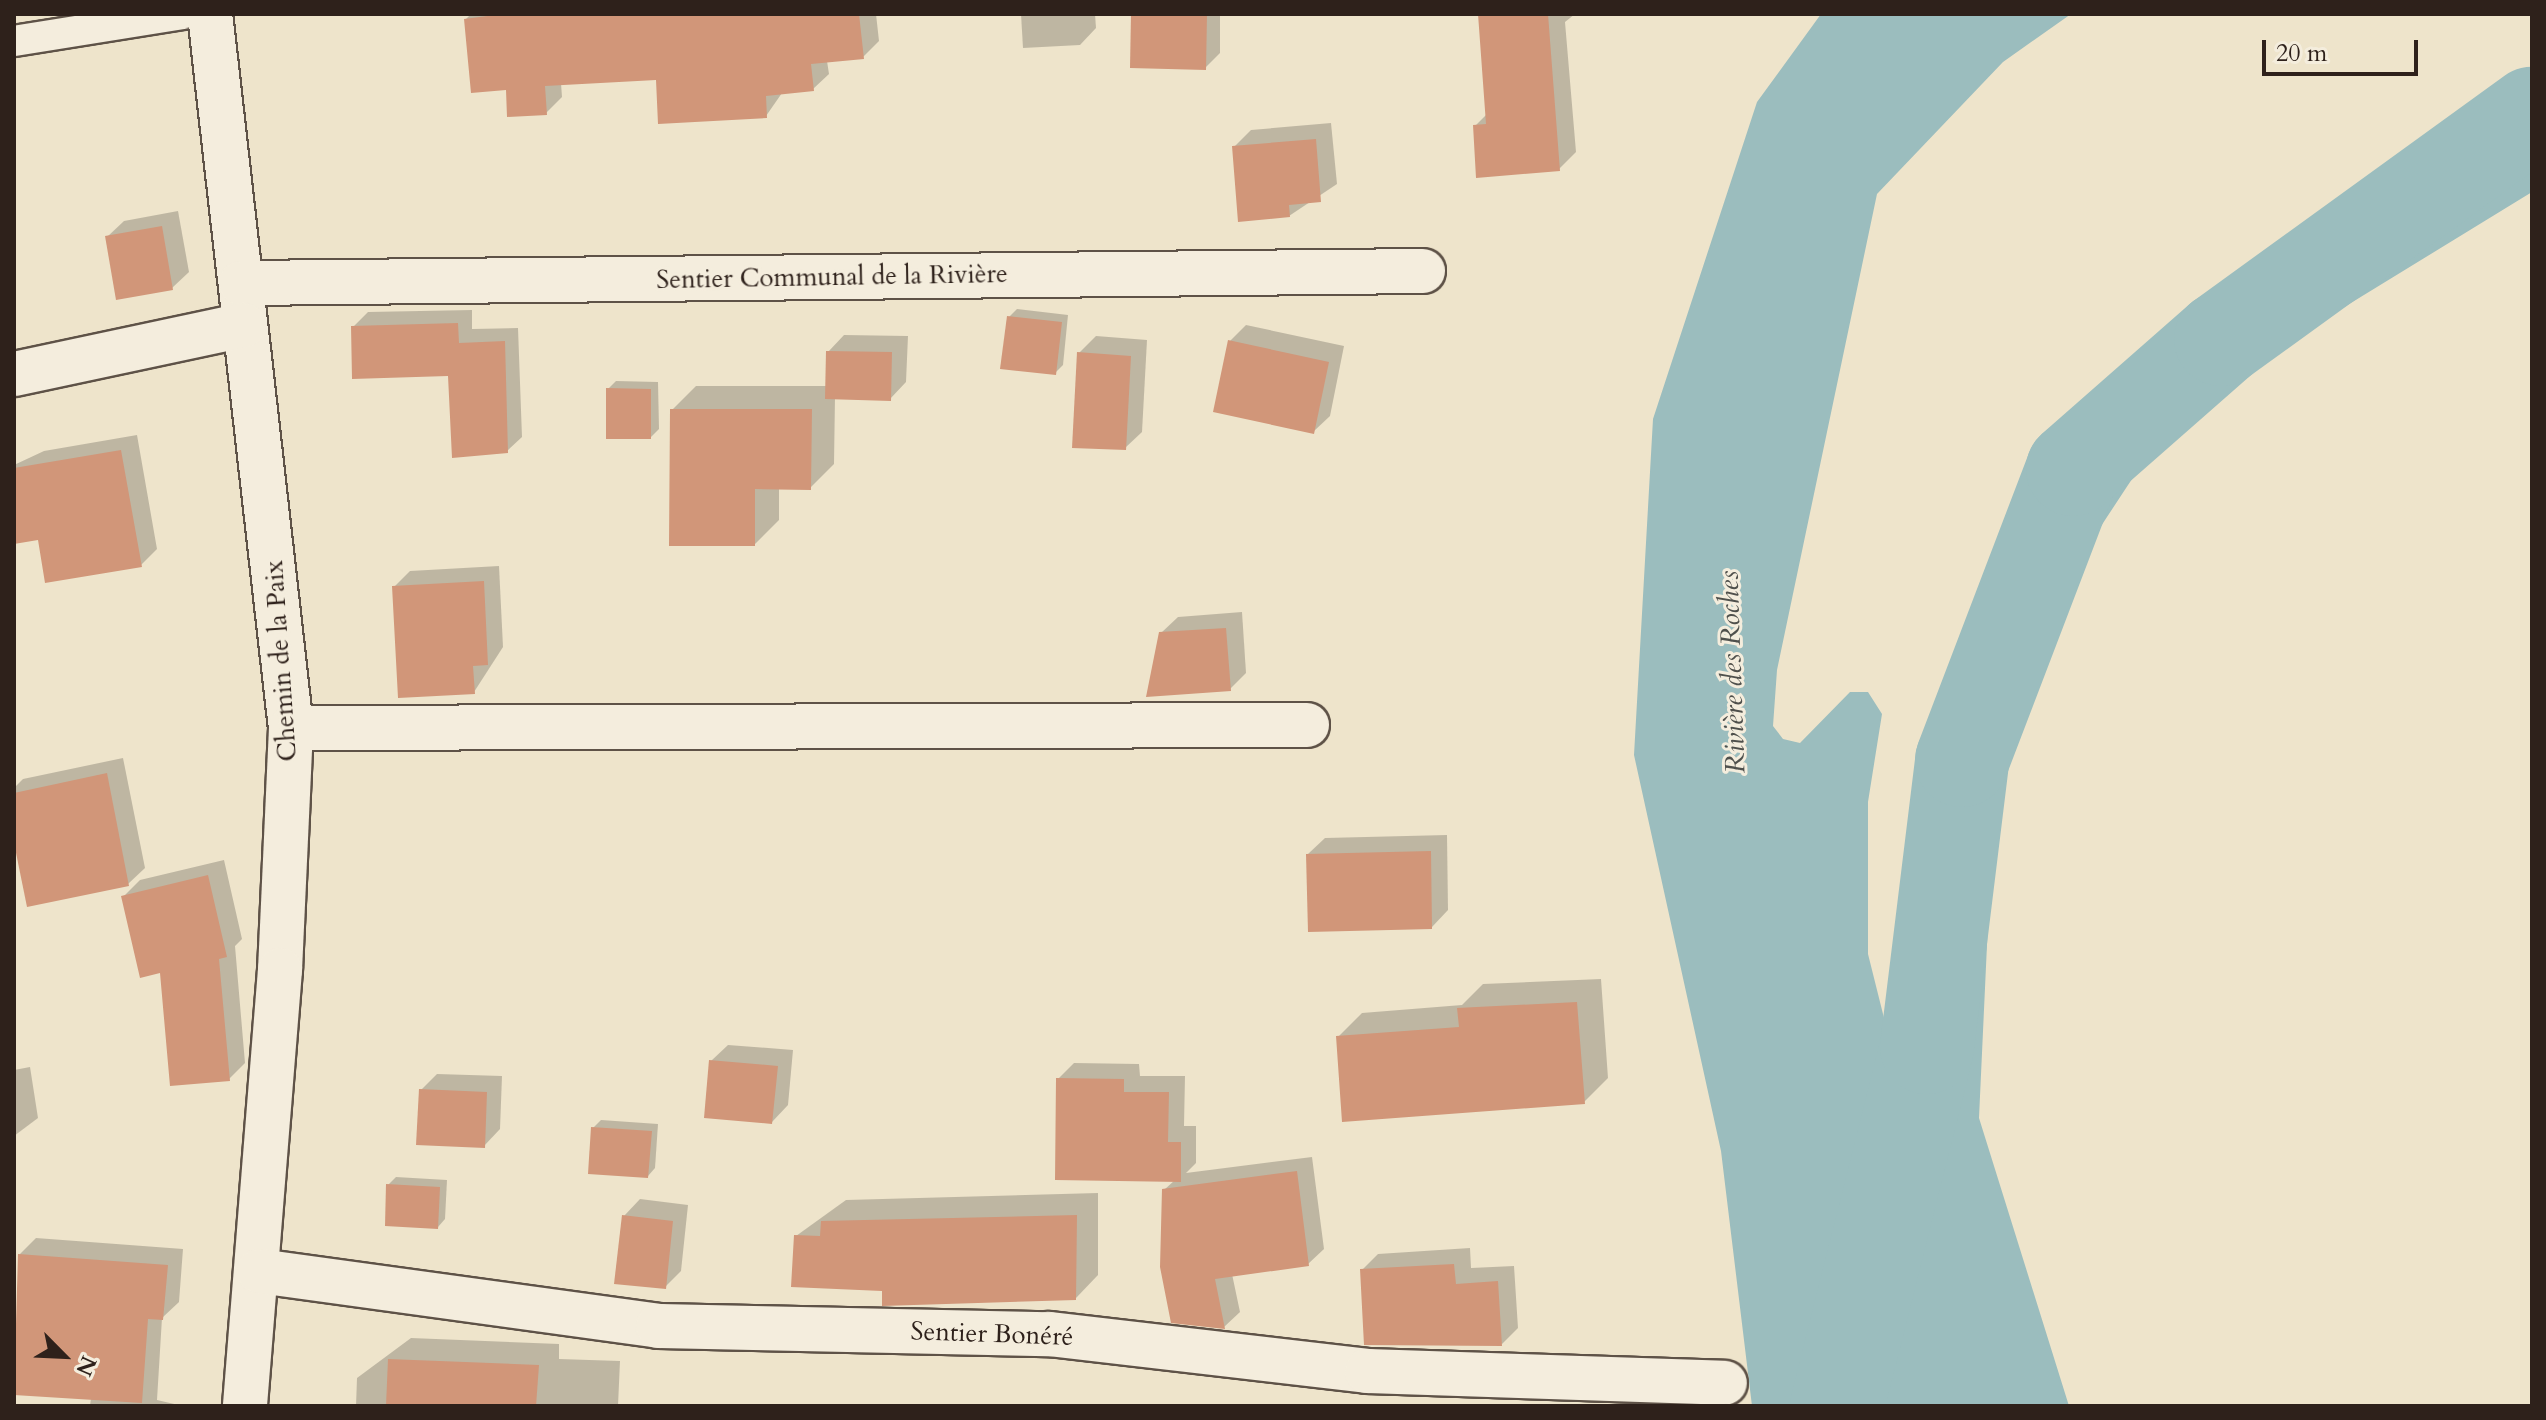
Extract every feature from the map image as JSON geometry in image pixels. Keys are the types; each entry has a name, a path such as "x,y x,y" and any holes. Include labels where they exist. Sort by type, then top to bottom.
{"street":[{"name":"Chemin de la Paix","path":"210,14 291,728 259,1271 245,1406"},
{"name":"Sentier Communal de la Rivière","path":"14,374 242,304 1423,271"},
{"path":"291,728 1307,725"},
{"name":"Sentier Bonéré","path":"259,1271 658,1326 1049,1334 1367,1371 1725,1383"}],"lane":[{"path":"14,41 183,14"}],"water":[{"name":"Rivière des Roches","path":"1821,14 2071,14 2003,62 1877,194 1777,670 1773,726 1783,739 1800,743 1850,692 1868,692 1882,714 1868,802 1868,954 1891,1046 1909,1052 1927,1047 1937,1034 1962,760 1991,641 2073,469 2287,281 2532,110 2532,192 2178,409 2059,590 1993,815 1979,1118 2069,1406 1752,1406 1721,1151 1634,755 1653,419 1757,102"}],"building":[{"path":"503,14 859,14 864,59 811,64 814,91 766,96 767,118 658,124 656,80 545,86 547,115 507,117 506,90 471,93 464,19"},
{"path":"1131,14 1207,14 1206,70 1130,68"},
{"path":"1478,14 1548,14 1560,171 1476,178 1473,125 1486,124"},
{"path":"1316,139 1321,202 1289,205 1290,217 1238,222 1232,146"},
{"path":"162,226 173,290 116,300 105,236"},
{"path":"1007,316 1062,322 1056,375 1000,369"},
{"path":"458,323 459,343 505,341 508,453 452,458 448,376 352,379 351,326"},
{"path":"1228,340 1329,362 1314,434 1213,412"},
{"path":"826,351 892,352 891,401 825,399"},
{"path":"1077,352 1131,356 1126,450 1072,448"},
{"path":"606,388 651,389 651,439 606,439"},
{"path":"670,409 812,409 811,490 755,489 755,546 669,546"},
{"path":"121,450 142,567 45,583 38,540 14,544 14,468"},
{"path":"484,581 488,665 473,666 475,694 398,698 392,586"},
{"path":"1226,628 1231,691 1146,697 1159,632"},
{"path":"107,773 129,886 27,907 14,843 14,793"},
{"path":"1431,851 1432,929 1308,932 1306,854"},
{"path":"208,875 227,957 219,959 230,1081 170,1086 160,973 140,978 121,896"},
{"path":"1577,1002 1585,1104 1342,1122 1336,1036 1459,1027 1457,1008"},
{"path":"709,1060 778,1066 772,1124 704,1118"},
{"path":"1056,1078 1124,1079 1124,1092 1169,1092 1168,1142 1181,1142 1181,1182 1055,1180"},
{"path":"419,1089 487,1092 485,1148 416,1145"},
{"path":"591,1127 652,1131 648,1178 588,1174"},
{"path":"1297,1171 1309,1266 1215,1279 1225,1329 1171,1323 1160,1267 1162,1189"},
{"path":"386,1184 440,1187 438,1229 385,1226"},
{"path":"622,1215 673,1221 666,1289 614,1284"},
{"path":"1077,1215 1076,1300 882,1306 882,1291 791,1287 794,1235 820,1236 821,1221"},
{"path":"18,1254 168,1265 163,1320 148,1319 142,1403 14,1395"},
{"path":"1454,1264 1456,1284 1498,1281 1502,1346 1364,1345 1360,1269"},
{"path":"388,1359 539,1365 536,1406 386,1406"}],"waterway":[{"path":"1837,1406 1927,1047 1962,760 2073,469 2221,339 2532,114"}]}
